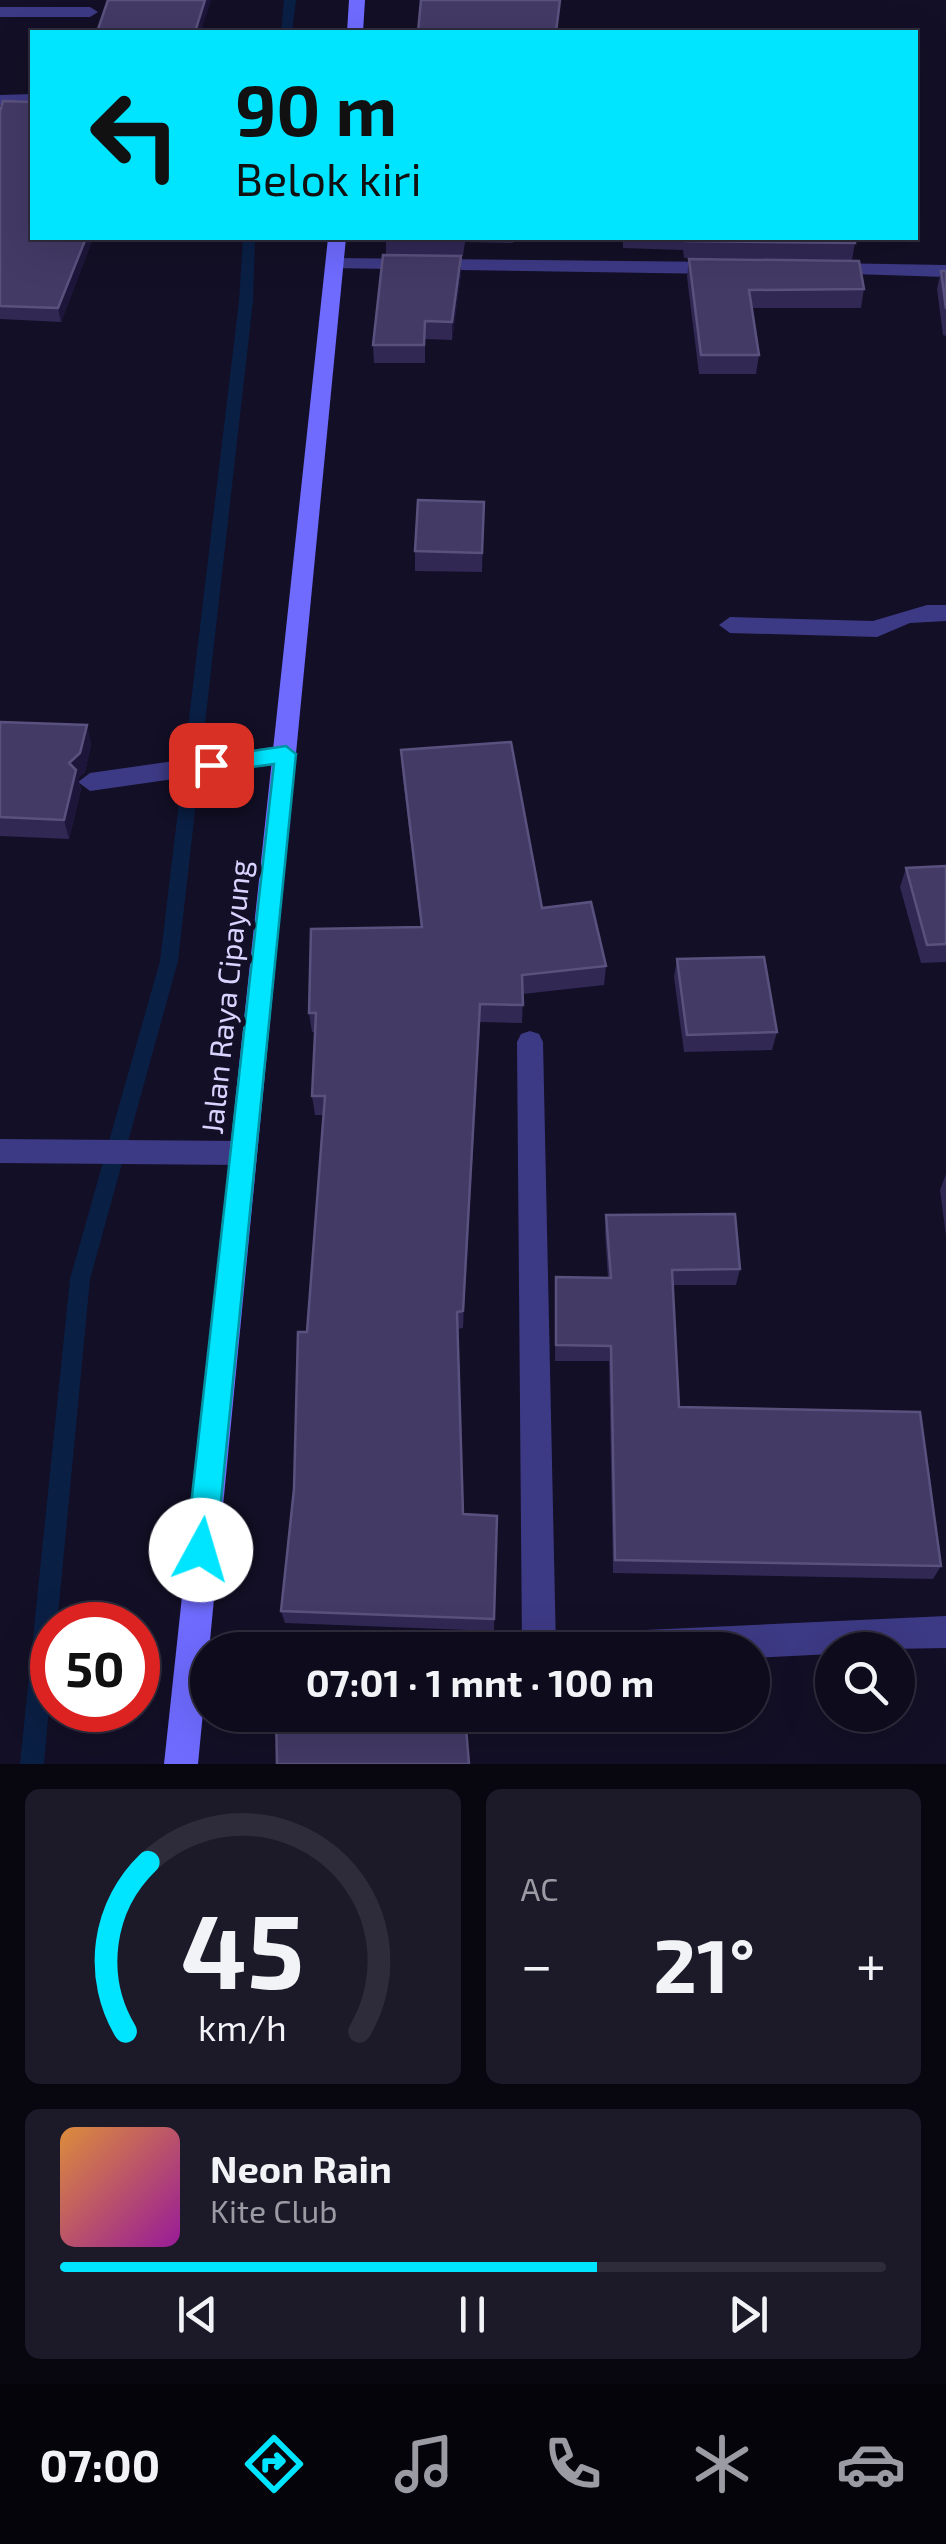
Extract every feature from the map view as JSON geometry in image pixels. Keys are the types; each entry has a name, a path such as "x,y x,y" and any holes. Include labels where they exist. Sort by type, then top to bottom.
{"main road":[{"path":"355,30 357,0"},
{"name":"Jalan Raya Cipayung","path":"201,1632 240,1153 286,754 335,250"},
{"name":"Jalan Raya Cipayung","path":"181,1764 190,1713"}],"street":[{"path":"0,12 91,6"},
{"path":"0,100 30,99"},
{"path":"335,250 730,268"},
{"path":"809,268 946,271"},
{"path":"730,624 877,629 893,619 920,612 946,613"},
{"path":"90,782 286,754"},
{"path":"530,1042 539,1632"},
{"path":"0,1150 240,1153"},
{"path":"770,1641 946,1632"}],"building":[{"path":"108,0 205,0 196,30 98,30"},
{"path":"421,0 560,0 556,30 418,30"},
{"path":"3,101 30,102 30,240 85,240 58,308 0,306"},
{"path":"854,240 855,243 686,241"},
{"path":"383,255 461,256 452,322 425,321 424,345 373,345"},
{"path":"689,259 859,261 864,289 749,290 759,355 701,355"},
{"path":"941,271 946,271 946,309"},
{"path":"418,500 484,502 482,553 415,551"},
{"path":"0,722 87,725 80,753 69,763 76,770 64,820 0,817"},
{"path":"511,742 542,908 591,902 606,966 522,975 523,1005 480,1004 463,1311 457,1312 463,1514 497,1516 494,1619 281,1611 294,1489 298,1332 307,1332 325,1096 312,1096 316,1013 309,1013 311,929 422,927 401,750"},
{"path":"946,866 946,944 927,945 906,868"},
{"path":"764,957 777,1032 687,1035 677,959"},
{"path":"735,1214 740,1269 672,1270 679,1407 920,1412 941,1566 615,1560 611,1346 556,1345 556,1277 611,1278 606,1215"},
{"path":"276,1732 466,1732 469,1764 277,1764"}],"waterway":[{"path":"287,30 290,0"},
{"path":"32,1764 80,1279 169,961 246,301 249,240"}],"route":[{"path":"201,1550 240,1153 286,754 211,765"}]}
